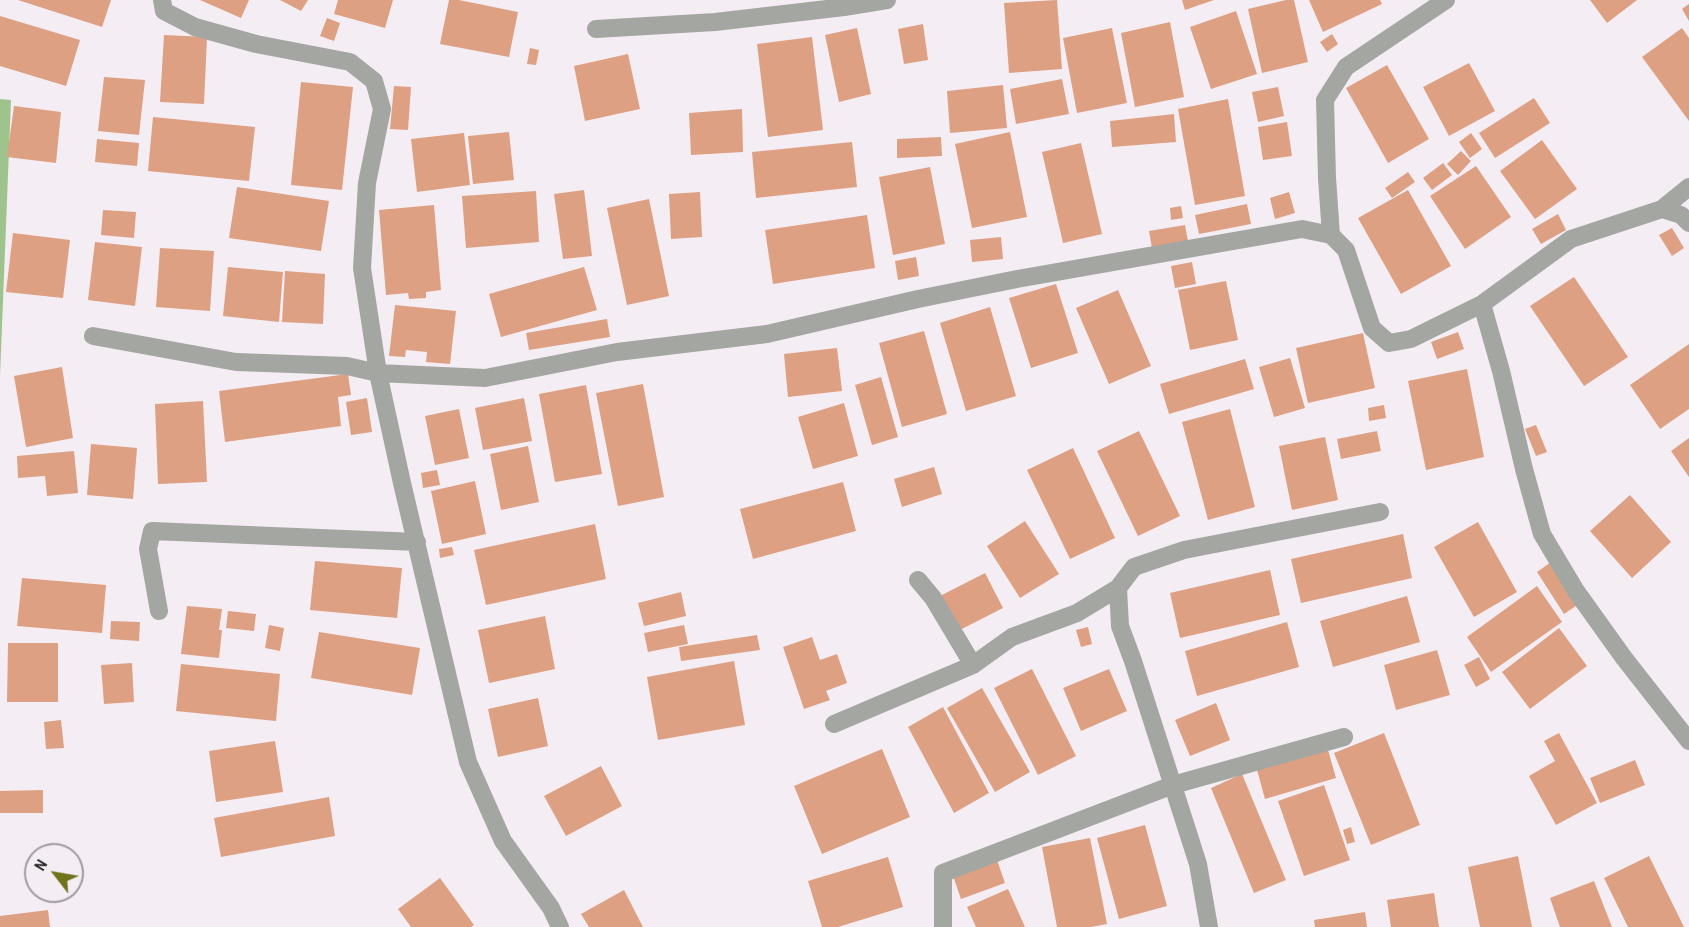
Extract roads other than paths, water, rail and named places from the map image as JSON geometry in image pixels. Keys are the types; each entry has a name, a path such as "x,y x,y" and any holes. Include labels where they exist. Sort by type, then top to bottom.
{"street":[{"path":"162,0 164,11 195,27 256,44 350,62 374,81 382,109 367,183 362,268 378,374 468,762 503,841 552,908 560,927"},
{"path":"596,29 715,22 887,0"},
{"path":"1331,235 1325,100 1346,67 1446,0"},
{"path":"93,336 236,362 347,366 378,374 485,378 617,352 767,334 1006,281 1302,229 1331,235 1346,250 1372,328 1389,343 1411,339 1482,304 1571,239 1662,208 1689,187"},
{"path":"1662,208 1681,215 1689,223"},
{"path":"1482,304 1542,534 1583,600 1624,658 1689,741"},
{"path":"834,724 973,665 1012,637 1077,613 1118,588 1134,567 1184,550 1380,512"},
{"path":"159,611 148,549 152,531 417,542"},
{"path":"918,580 933,598 973,665"},
{"path":"1118,588 1120,626 1198,864 1209,927"},
{"path":"943,927 943,873 1173,785 1344,737"}]}
